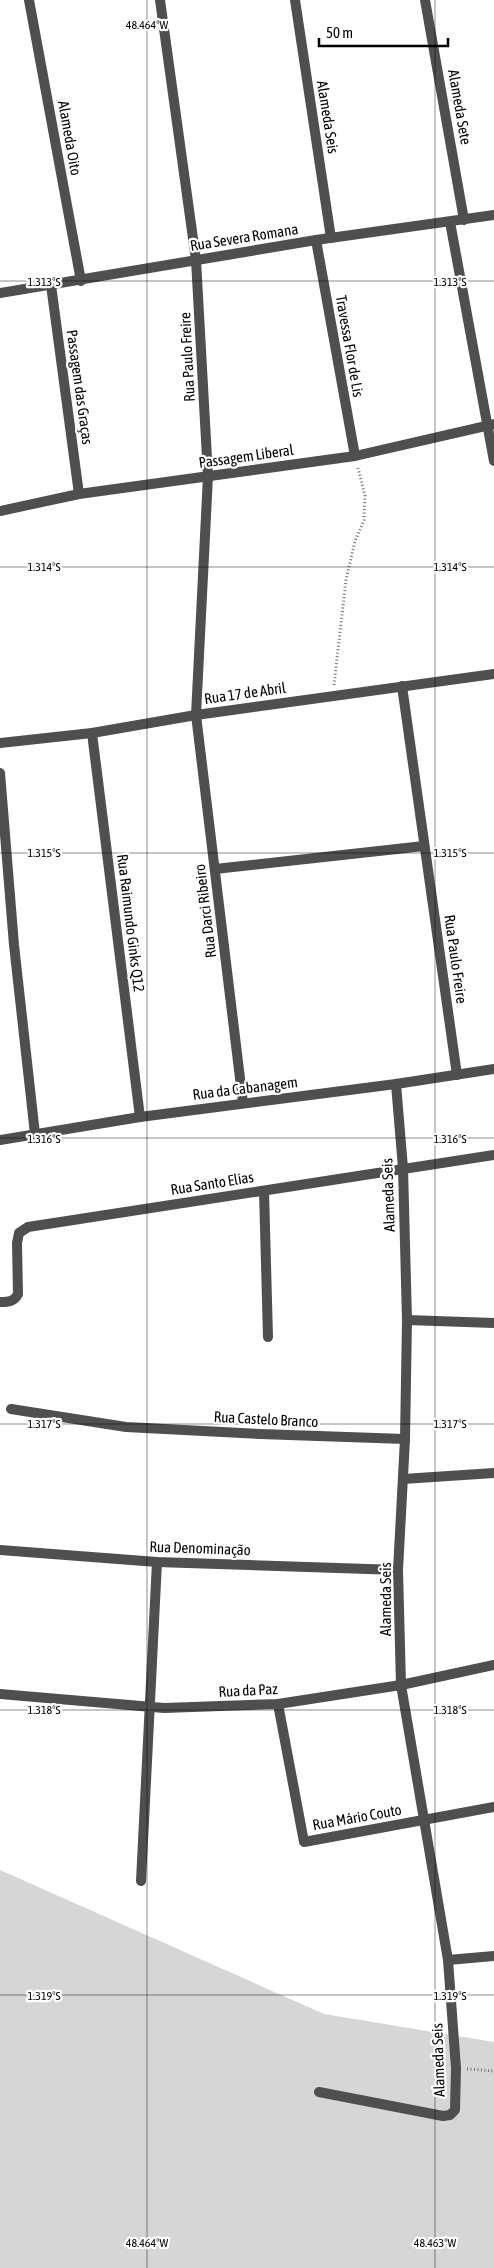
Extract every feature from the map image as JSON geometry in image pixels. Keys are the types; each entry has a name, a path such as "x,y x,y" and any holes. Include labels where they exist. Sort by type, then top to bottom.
{"street":[{"name":"Alameda Oito","path":"29,0 81,281"},
{"name":"Rua Paulo Freire","path":"160,0 196,260 208,476 196,715"},
{"name":"Alameda Seis","path":"295,0 331,238"},
{"name":"Alameda Sete","path":"425,0 464,220"},
{"name":"Rua Severa Romana","path":"0,294 316,240 494,215"},
{"path":"450,222 490,424 494,461"},
{"name":"Travessa Flor de Lis","path":"316,240 355,456"},
{"name":"Passagem das Graças","path":"51,285 79,494"},
{"name":"Passagem Liberal","path":"0,511 79,494 355,456 490,424"},
{"name":"Rua 17 de Abril","path":"0,743 92,733 196,715 332,695 494,674"},
{"name":"Rua Paulo Freire","path":"402,686 457,1075"},
{"name":"Rua Darci Ribeiro","path":"196,715 243,1103"},
{"name":"Rua Raimundo Ginks Q12","path":"92,733 140,1117"},
{"path":"0,773 14,945 35,1134"},
{"path":"215,869 424,846"},
{"name":"Rua da Cabanagem","path":"0,1140 140,1117 494,1070"},
{"name":"Alameda Seis","path":"319,2092 443,2116 450,2115 454,2110 456,2068 448,1960 401,1685 398,1570 405,1439 407,1320 403,1168 396,1084"},
{"name":"Rua Santo Elias","path":"0,1302 9,1302 15,1299 18,1294 17,1242 19,1233 28,1227 494,1155"},
{"path":"264,1190 268,1337"},
{"path":"407,1320 494,1323"},
{"name":"Rua Castelo Branco","path":"11,1409 126,1426 260,1434 405,1439"},
{"path":"403,1479 494,1473"},
{"name":"Rua Denominação","path":"0,1550 157,1562 398,1570"},
{"path":"140,1881 157,1562"},
{"name":"Rua da Paz","path":"0,1694 164,1708 278,1704 401,1685 494,1665"},
{"name":"Rua Mário Couto","path":"278,1704 304,1842 494,1806"},
{"path":"448,1960 494,1956"}],"path":[{"path":"332,695 338,659 346,580 355,541 364,520 364,496 355,456"},
{"path":"456,2068 494,2071"}],"shaded area":[{"path":"0,1870 324,2014 494,2042 494,2268 0,2268"}]}
